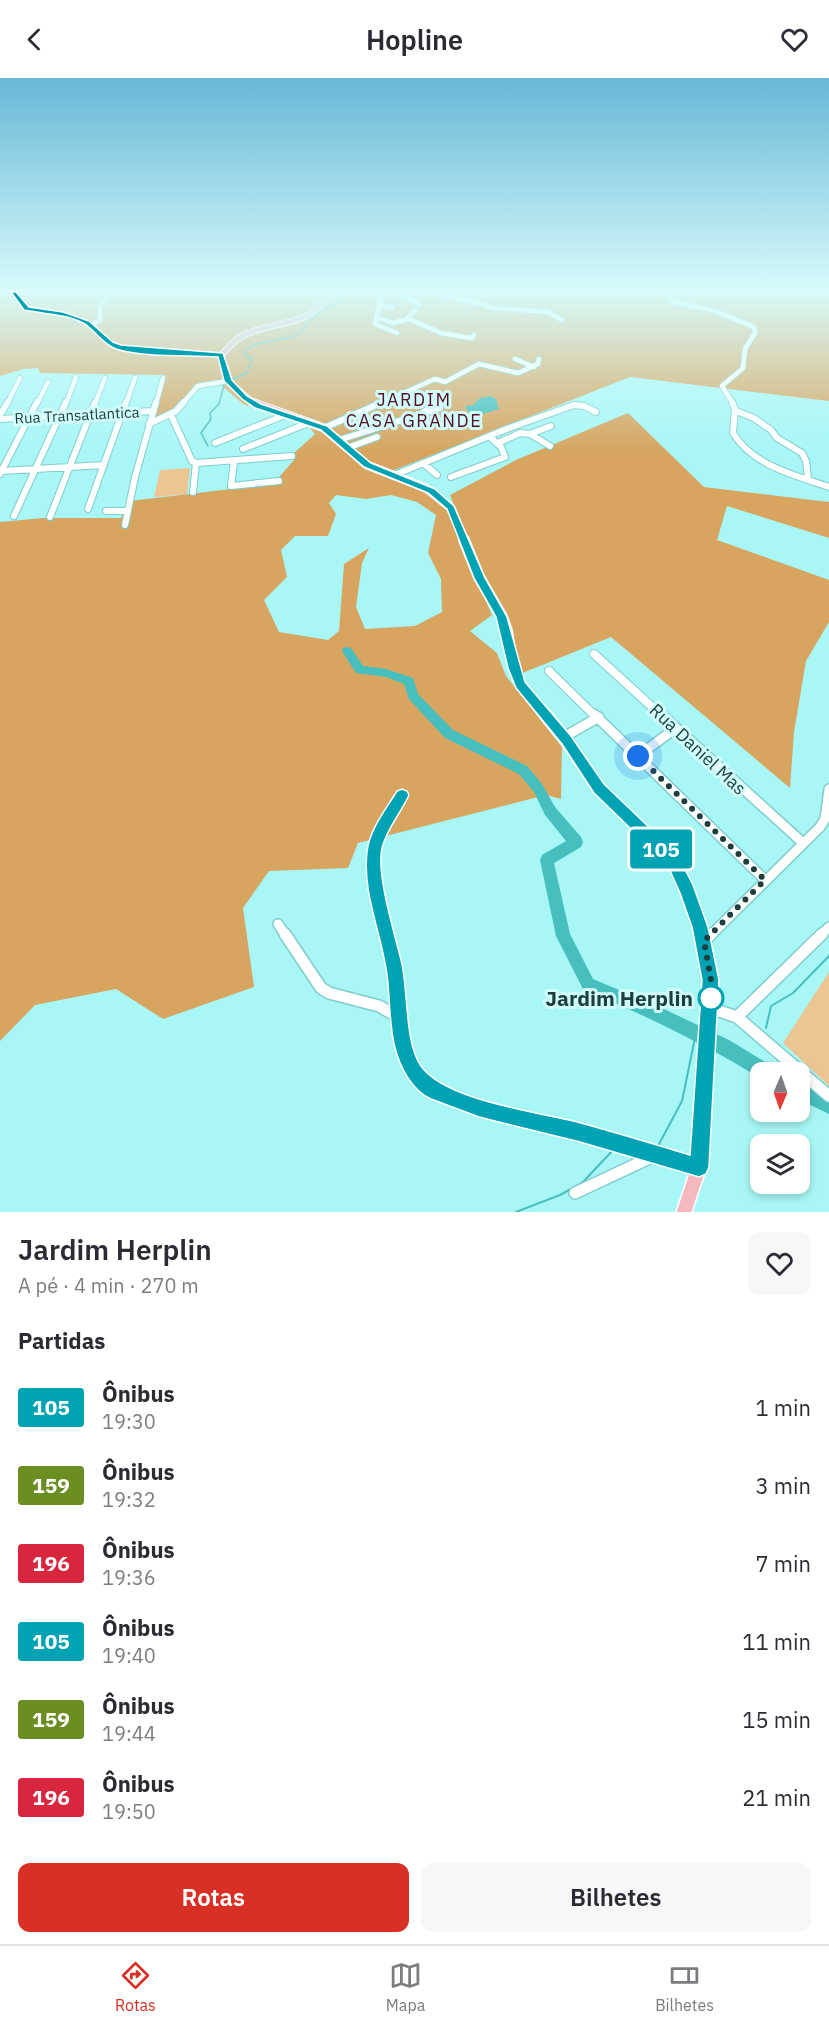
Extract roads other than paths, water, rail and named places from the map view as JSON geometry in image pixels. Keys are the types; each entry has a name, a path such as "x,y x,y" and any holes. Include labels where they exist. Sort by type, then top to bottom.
{"main road":[{"path":"231,346 221,355 228,381 238,393 258,406 324,428 367,465 432,491 451,508 479,578 502,617 520,684 564,737 599,789 675,863 696,914 704,941 711,980 699,1167 684,1212"}],"street":[{"path":"116,346 148,351 221,355"},
{"path":"745,346 742,354 743,368 722,386 736,411 754,418 771,430 777,438 802,453 806,461 808,479"},
{"path":"324,428 435,380 445,382 478,364 518,374 538,364 539,358"},
{"path":"515,359 534,367"},
{"path":"493,367 502,361"},
{"path":"14,516 61,416 76,377"},
{"path":"0,417 15,392 20,378"},
{"path":"50,517 105,378"},
{"path":"88,509 135,378"},
{"path":"125,525 149,424 163,378"},
{"path":"149,424 179,409 198,386 228,381"},
{"path":"1,472 48,382"},
{"path":"420,416 427,409 446,399"},
{"path":"392,476 489,436 574,405 584,406 596,412"},
{"path":"339,440 440,408"},
{"name":"Rua Transatlantica","path":"0,417 153,411"},
{"path":"736,411 732,431 735,438 747,449 775,468 829,487"},
{"path":"171,415 192,461 196,463 292,456"},
{"path":"215,443 285,415"},
{"path":"243,449 311,422"},
{"path":"530,434 551,426"},
{"path":"498,443 520,433 530,434 550,446"},
{"path":"450,477 505,457 498,443 489,436"},
{"path":"347,448 377,437"},
{"path":"234,462 231,486 279,481"},
{"path":"193,492 196,463"},
{"path":"423,463 437,475"},
{"path":"1,472 104,465"},
{"path":"106,511 128,511"},
{"name":"Rua Daniel Mas","path":"594,654 803,843"},
{"path":"549,670 765,880"},
{"path":"564,737 599,717"},
{"path":"638,756 676,729"},
{"path":"704,941 820,827 825,819 829,789"},
{"path":"402,795 381,831 374,849 373,870 395,972 404,1047 423,1083 431,1089 479,1108 580,1132 699,1167"},
{"path":"278,924 321,988 329,993 379,1006 400,1018"},
{"path":"737,1017 829,927"},
{"path":"710,1008 737,1017 829,1096"},
{"path":"575,1193 658,1154"}],"water":[{"path":"491,396 496,399 499,409 472,417 465,407 472,406 480,398"}],"waterway":[{"path":"233,379 247,373 252,359 246,356 244,351 252,346"},
{"path":"208,446 201,433 211,419 210,413 219,404 224,385"},
{"path":"347,651 360,670 386,673 409,681 413,696 449,734 523,770 538,788 550,811 576,842 547,860 563,936 588,984 659,1014 750,1062"},
{"path":"766,1028 771,1006 793,993 829,956"},
{"path":"654,1147 658,1146 682,1101 696,1033"},
{"path":"810,1096 829,1106"},
{"path":"516,1212 560,1195 582,1183 616,1147"}],"place":[{"name":"Jardim Herplin","path":"711,998"}],"district":[{"name":"JARDIM CASA GRANDE","path":"414,409"}]}
